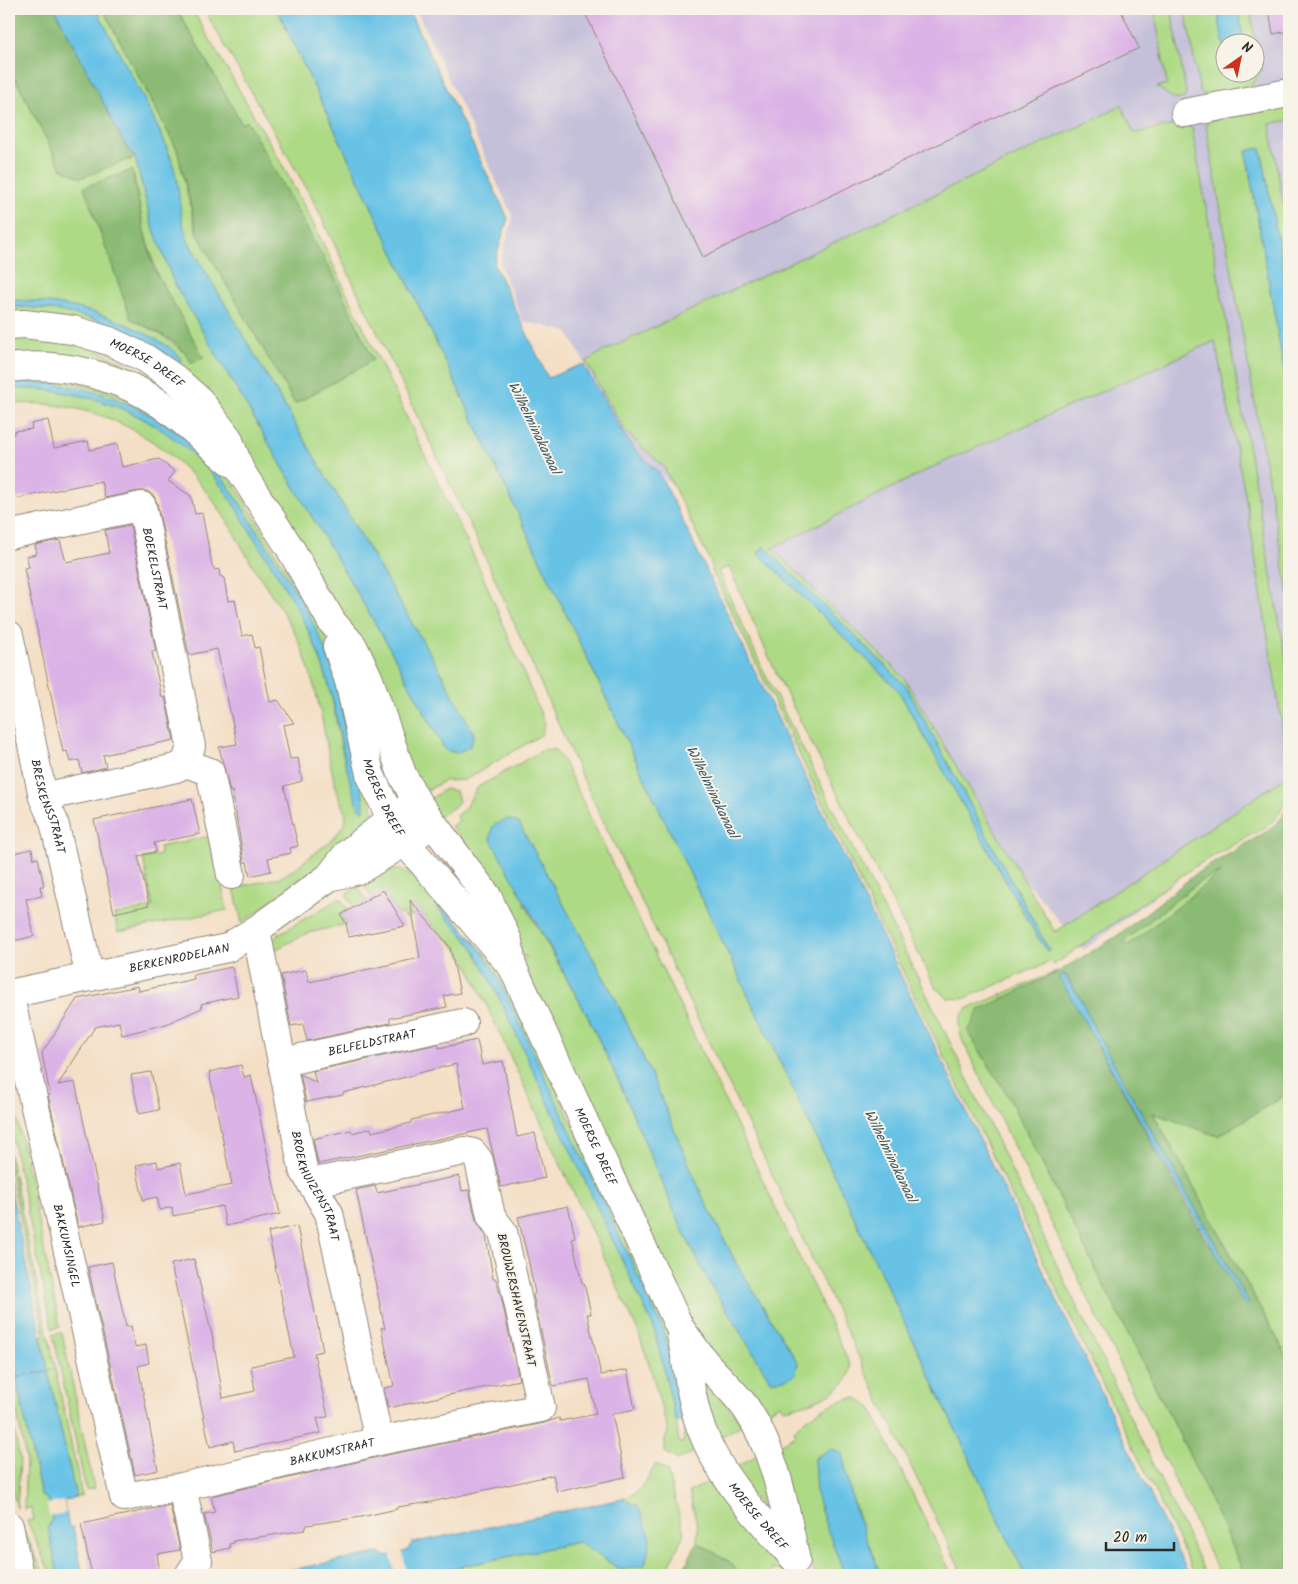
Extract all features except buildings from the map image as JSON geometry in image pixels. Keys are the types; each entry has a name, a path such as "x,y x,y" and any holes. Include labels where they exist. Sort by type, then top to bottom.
{"street":[{"path":"1185,113 1289,93"},
{"name":"MOERSE DREEF","path":"9,325 24,324 73,330 109,341 145,358 174,378 199,400 228,438 240,470 290,548 332,622 353,646 368,677 402,774 417,802 433,825 487,896 508,941 512,966"},
{"name":"MOERSE DREEF","path":"9,368 44,367 71,369 101,376 134,388 167,408 240,470"},
{"name":"BOEKELSTRAAT","path":"9,535 142,506 191,746 186,763"},
{"name":"MOERSE DREEF","path":"332,622 338,653 349,681 370,774 398,830 512,966 680,1328 710,1368 729,1386 747,1409 764,1441 773,1460 781,1486 800,1568"},
{"name":"BRESKENSSTRAAT","path":"9,635 43,797 54,822 90,977"},
{"path":"43,797 176,768 186,763 210,772 230,875"},
{"name":"BERKENRODELAAN","path":"398,830 417,802"},
{"name":"BERKENRODELAAN","path":"9,994 227,948 256,930 329,877 347,854 398,830 433,825"},
{"name":"BROEKHUIZENSTRAAT","path":"256,930 303,1168 329,1213 378,1441"},
{"name":"BAKKUMSINGEL","path":"9,994 124,1497"},
{"name":"BELFELDSTRAAT","path":"282,1062 463,1023"},
{"name":"BROUWERSHAVENSTRAAT","path":"312,1183 464,1151 473,1153 479,1161 491,1216 503,1232 541,1408"},
{"name":"MOERSE DREEF","path":"680,1328 693,1400 701,1428 712,1452 735,1492 800,1568"},
{"name":"BAKKUMSTRAAT","path":"124,1497 182,1488 378,1441 541,1408"},
{"path":"182,1488 198,1561 189,1575"},
{"path":"9,1526 18,1575"}],"shaded area":[{"path":"416,9 1289,9 1289,793 1084,950 756,560 630,447 568,332 523,321 500,264 513,217"}],"green space":[{"path":"9,9 55,9 126,147 135,157 81,178 61,168 16,80 9,79"},
{"path":"96,9 103,9 177,149 196,231 295,404 373,359 247,121 242,125 177,9 192,9 278,157 315,227 479,567 545,724 541,735 465,780 444,781 421,794 343,615 347,613 346,611 342,613 189,382 9,315 9,307 55,310 77,315 119,329 159,350 178,363 175,352 156,340 116,321 75,308 32,301 9,300 9,79 16,79 61,168 129,160 135,157 151,222 174,283 389,647 445,750 457,753 470,746 474,734 443,676 189,243 182,226 172,161 164,140","holes":["134,175 144,231 158,277 204,358 187,354 163,336 131,319"]},
{"path":"103,9 177,9 242,124 247,121 336,280 373,360 295,404 198,235 177,149"},
{"path":"204,9 277,9 1025,1575 963,1575 575,762 487,561 313,200"},
{"path":"1154,9 1171,9 1186,92 1185,97 1181,99 1174,98 1157,87 1167,84"},
{"path":"1185,9 1217,9 1222,32 1216,32 1216,82 1254,82 1251,86 1206,95 1200,92"},
{"path":"1238,9 1250,9 1254,32 1242,32"},
{"path":"1289,103 1289,120 1270,124 1284,209 1289,209 1289,302 1261,148 1246,151 1289,398 1289,597 1206,126 1207,121"},
{"path":"1121,104 1134,133 1184,123 1192,128 1289,676 1289,768 1245,494 1215,341 933,467 772,548 904,678 1055,932 1289,775 1289,791 1279,815 1269,825 1194,867 1054,965 1052,961 963,999 947,998 936,988 776,673 729,567 718,571 767,678 932,1005 1206,1575 1195,1575 878,920 712,571 712,565 664,467 625,431 586,362 600,353 1120,107","holes":["764,547 906,686 1049,950 1037,936 898,690 758,553"]},
{"path":"132,170 144,231 154,269 204,358 191,363 187,355 174,342 131,319 84,187"},
{"path":"9,333 77,341 164,381 204,427 9,357"},
{"path":"9,376 50,376 141,401 223,469 243,498 327,638 374,812 373,817 361,835 242,923 234,888 281,877 290,872 332,840 345,823 346,815 335,783 318,700 299,643 218,507 192,475 170,455 147,438 123,424 96,414 69,407 40,404 9,404 9,389 41,390 71,394 101,401 130,412 157,427 182,445 205,466 235,506 306,625 328,682 343,753 358,805 350,747 338,690 320,638 296,594 229,487 197,449 174,430 150,414 124,402 96,392 68,386 9,382"},
{"path":"545,749 555,750 564,762 850,1364 850,1374 845,1382 827,1395 815,1401 783,1409 780,1404 760,1416 701,1345 522,960 526,958 526,955 521,957 464,850 468,847 451,826 459,821 456,816 465,808 478,787","holes":["519,824 616,1000 650,1072 702,1195 736,1263 798,1363 770,1380 708,1280 681,1227 620,1084 586,1013 524,903"]},
{"path":"445,789 456,791 459,801 454,807 437,818 426,802"},
{"path":"1289,801 1289,1093 1218,1136 1153,1113 1289,1360 1289,1575 1245,1575 1189,1454 1007,1094 968,1032 979,1010 1058,972 1117,936 1197,873 1271,829 1283,816","holes":["1221,872 1128,945 1124,941 1199,882","1066,975 1081,999 1096,1032 1249,1304 1204,1237 1060,978"]},
{"path":"211,836 227,910 118,932 114,915 153,907 143,858 160,855 159,847"},
{"path":"400,869 417,877 503,974 673,1340 699,1449 678,1460 665,1452 665,1439 668,1432 651,1370 637,1329 466,961 456,948 421,913 404,918 403,914 398,914 382,889 371,896 363,884 385,872","holes":["434,902 482,951 500,982 663,1329 685,1425 683,1443 679,1442 674,1405 654,1328 495,988 472,946"]},
{"path":"1223,871 1128,945 1124,941 1199,882"},
{"path":"358,887 377,917 308,933 272,951 272,941 279,934 340,898 348,910 341,915 345,922 358,914 346,894"},
{"path":"1058,971 968,1032 1007,1094 1189,1454 1245,1575 1220,1575 963,1042 960,1020 967,1009"},
{"path":"9,1080 60,1327 52,1329 9,1123"},
{"path":"1289,1093 1289,1360 1153,1113 1218,1136"},
{"path":"9,1151 47,1331 44,1332 9,1165"},
{"path":"62,1333 94,1488 86,1490 53,1334"},
{"path":"48,1334 82,1495 76,1497 48,1371 54,1369 48,1370 41,1335"},
{"path":"9,1344 16,1377 10,1379 9,1374"},
{"path":"16,1378 41,1495 48,1500 52,1519 48,1528 58,1575 51,1575 27,1521 34,1519 31,1508 24,1509 26,1458 10,1379"},
{"path":"711,1383 742,1425 717,1439 702,1386"},
{"path":"857,1398 871,1408 952,1575 881,1575 863,1532 847,1481 818,1454 814,1460 820,1508 845,1575 816,1575 804,1552 776,1446 796,1435 794,1430 823,1409 841,1401"},
{"path":"9,1402 20,1460 17,1508 9,1477"},
{"path":"758,1455 773,1507 764,1511 732,1469"},
{"path":"656,1464 667,1471 684,1533 665,1575 421,1575 578,1542 621,1570 638,1506 622,1499 629,1497 638,1490"},
{"path":"715,1479 784,1563 790,1575 785,1575 782,1571 772,1569 774,1575 740,1575 730,1562 697,1542 698,1528 689,1492"},
{"path":"21,1524 45,1575 30,1575"},
{"path":"697,1542 730,1562 740,1575 681,1575"}],"water":[{"path":"55,9 96,9 146,104 172,162 185,233 189,243 443,676 474,734 470,746 457,753 445,750 389,647 174,283 151,222 135,157 126,147"},
{"name":"Wilhelminakanaal","path":"277,9 408,9 508,218 494,264 548,378 583,364 623,433 634,449 658,472 667,488 1189,1575 1025,1575"},
{"path":"1217,9 1238,9 1242,32 1221,32"},
{"path":"1261,148 1289,302 1289,398 1246,151"},
{"path":"9,300 47,303 101,315 135,328 160,342 173,350 182,361 178,363 139,339 98,321 55,310 9,307"},
{"path":"9,382 68,386 96,392 124,402 150,414 174,430 197,449 217,471 295,591 323,644 338,688 348,742 363,794 364,811 359,808 348,775 330,689 313,640 289,595 235,506 205,466 182,445 157,427 130,412 101,401 71,394 41,390 9,389"},
{"path":"764,546 906,686 1049,950 1047,951 1037,936 898,690 758,553"},
{"path":"507,819 519,823 616,1000 650,1072 702,1195 736,1263 798,1363 796,1374 793,1376 781,1380 770,1380 707,1279 681,1227 620,1084 586,1013 490,838 493,826"},
{"path":"435,898 482,951 496,973 517,1017 663,1329 680,1397 682,1421 676,1421 654,1328 491,981 472,946 437,907 433,900"},
{"path":"1063,973 1081,999 1096,1032 1249,1304 1246,1307 1060,978"},
{"path":"9,1181 48,1370 33,1374 48,1371 76,1497 64,1501 69,1528 73,1527 83,1575 58,1575 48,1527 52,1519 48,1500 41,1495 16,1378 30,1374 16,1377 9,1344"},
{"path":"831,1448 842,1454 855,1510 881,1575 845,1575 816,1494 814,1459"},
{"path":"622,1499 638,1506 651,1538 645,1565 621,1570 578,1542 421,1575 411,1570 390,1575 263,1575 379,1553 386,1556 407,1551 412,1543"}],"pier":[{"path":"64,1501 66,1513 49,1516 47,1504"},
{"path":"402,1550 407,1574 395,1575 390,1552"}]}
